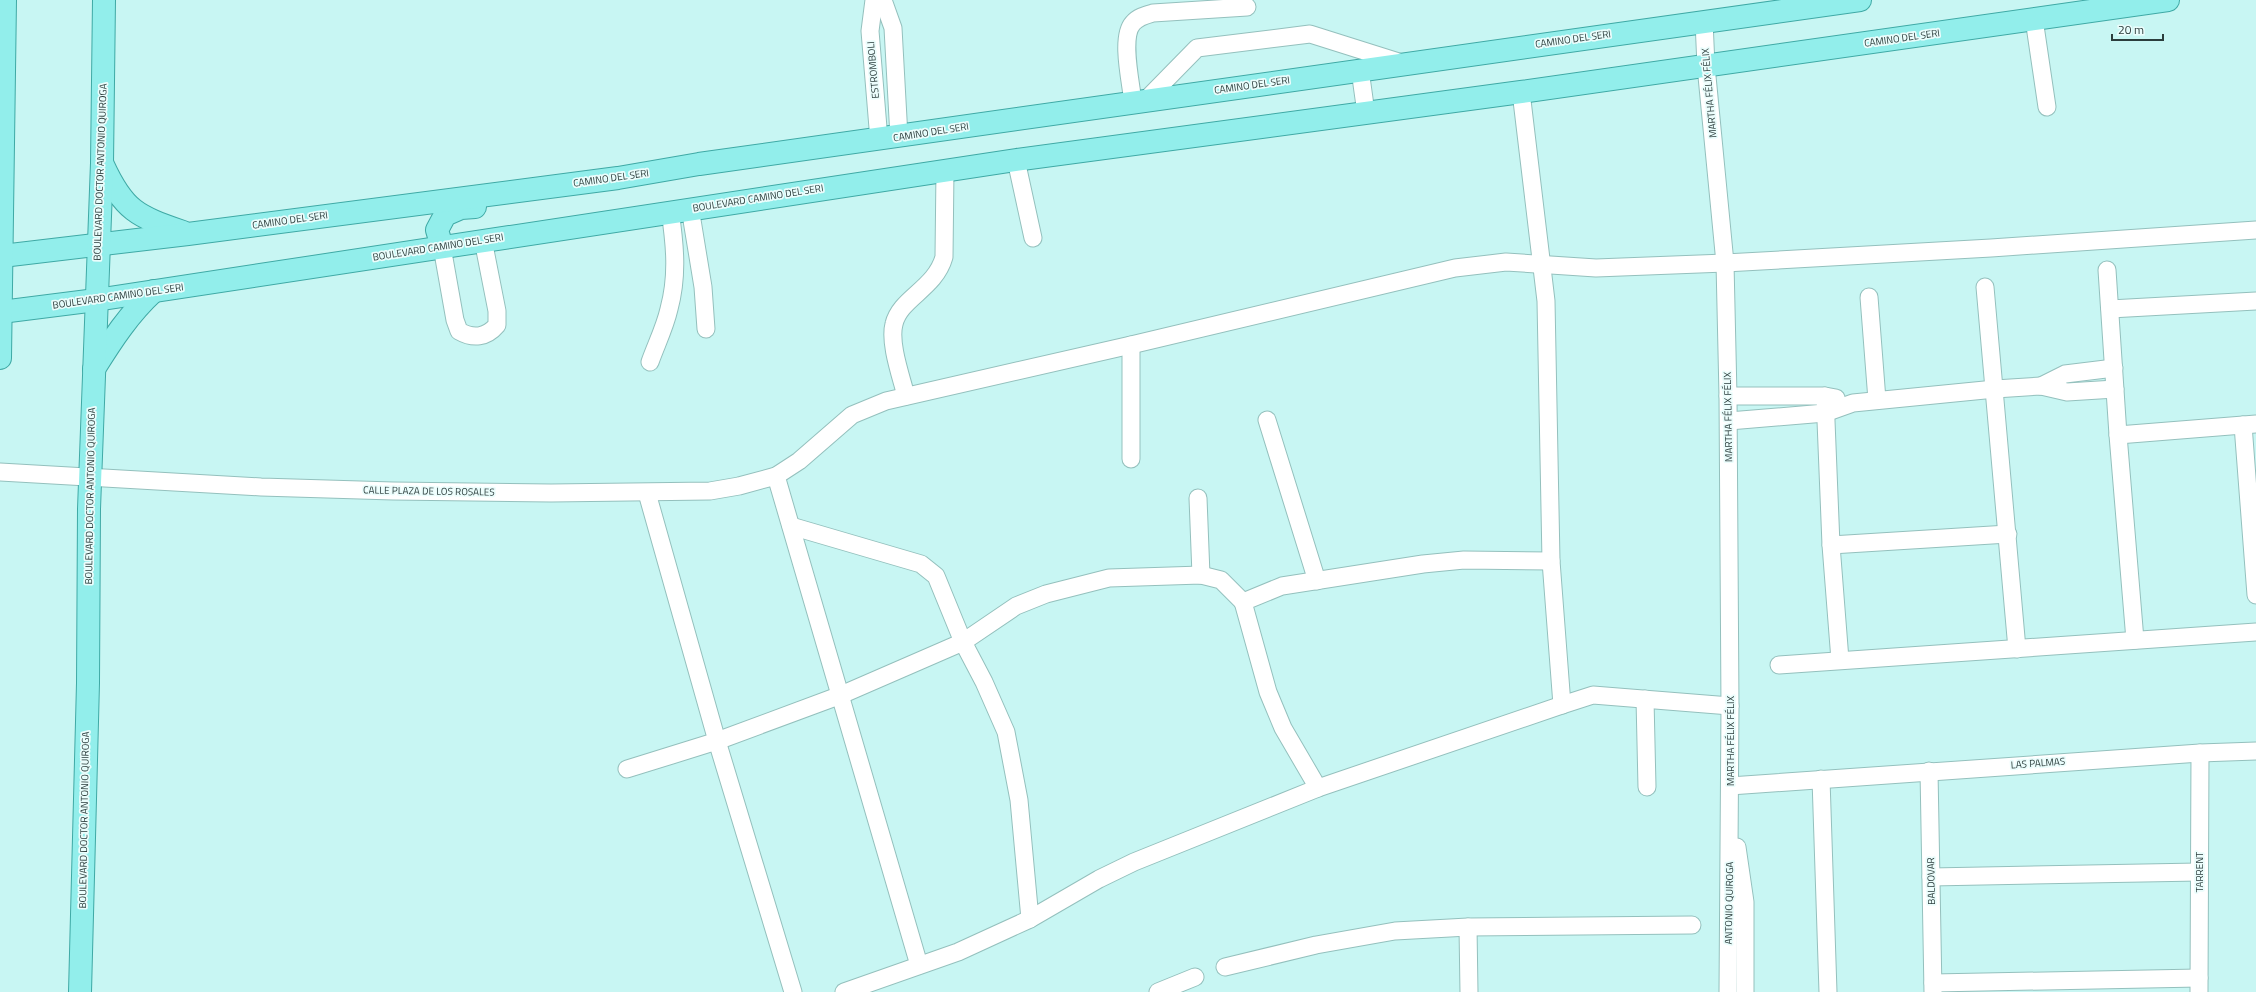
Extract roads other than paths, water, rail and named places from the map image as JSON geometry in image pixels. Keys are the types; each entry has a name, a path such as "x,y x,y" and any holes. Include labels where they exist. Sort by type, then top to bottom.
{"main road":[{"path":"0,358 5,0"},
{"name":"BOULEVARD DOCTOR ANTONIO QUIROGA","path":"80,992 88,683 90,477 102,163 104,0"},
{"name":"CAMINO DEL SERI","path":"2,256 188,234 618,178 699,164 889,138 1403,63 1860,0"},
{"name":"CAMINO DEL SERI","path":"876,180 1520,92 2168,0"},
{"path":"102,163 115,190 127,205 154,222 188,234"},
{"path":"442,247 437,230 439,225 444,215 461,208 573,195 618,178"},
{"name":"BOULEVARD CAMINO DEL SERI","path":"1,313 96,300 876,180"},
{"path":"94,370 118,330 154,291"}],"street":[{"name":"ESTROMBOLI","path":"874,0 870,31 889,138"},
{"path":"883,0 893,28 889,138"},
{"path":"1247,7 1153,13 1142,16 1132,23 1126,51 1140,101 1197,48 1310,34 1403,63"},
{"path":"2034,19 2048,107"},
{"name":"MARTHA FÉLIX FÉLIX","path":"1704,21 1706,66 1725,263 1728,396 1730,813"},
{"path":"870,31 893,28"},
{"path":"1360,70 1366,113"},
{"path":"1520,92 1548,333 1551,561 1562,705"},
{"path":"1016,160 1033,238"},
{"path":"906,396 894,343 894,323 904,306 933,280 940,270 944,257 945,170"},
{"path":"680,210 703,287 706,329"},
{"path":"650,362 669,310 675,276 675,244 680,210"},
{"name":"CALLE PLAZA DE LOS ROSALES","path":"0,472 261,487 393,491 647,493 710,490 739,486 776,476 799,461 852,415 868,407 906,396 1131,345 1455,268 1506,262 1540,263 1596,268 1725,263 1991,248 2256,230"},
{"path":"442,247 455,320 459,331 470,337 490,334 497,325 497,311 483,240"},
{"path":"2108,270 2118,435 2135,640"},
{"path":"1985,287 2017,649"},
{"path":"1869,296 1877,400"},
{"path":"2110,309 2256,301"},
{"path":"1131,345 1131,459"},
{"path":"2042,386 2065,374 2114,368"},
{"path":"1728,421 1825,413 1853,403 1995,389 2042,386 2067,392 2115,389"},
{"path":"1728,396 1825,396 1853,403"},
{"path":"1825,396 1831,545 1840,660"},
{"path":"1267,420 1317,581"},
{"path":"2118,435 2250,425 2256,595"},
{"path":"776,476 919,965"},
{"path":"647,493 717,741 793,992"},
{"path":"1198,498 1201,575"},
{"path":"791,526 921,564 936,576 963,642 984,682 1006,732 1019,800 1030,918"},
{"path":"1831,545 2008,534"},
{"path":"1243,602 1272,589 1423,564 1464,560 1551,561"},
{"path":"627,769 717,741 841,695 963,642 1016,606 1046,594 1098,580 1124,576 1201,575 1221,580 1243,602 1268,692 1283,728 1318,788"},
{"path":"1779,665 2256,632"},
{"path":"844,992 958,952 1030,918 1099,879 1134,862 1318,788 1562,705 1593,695 1730,706"},
{"path":"1645,699 1647,787"},
{"name":"LAS PALMAS","path":"1730,786 1821,778 2200,752 2256,751"},
{"name":"TARRENT","path":"2199,985 2200,752"},
{"name":"BALDOVAR","path":"1929,771 1933,988"},
{"path":"1821,778 1828,992"},
{"path":"1730,813 1741,867 1745,902 1745,992"},
{"name":"ANTONIO QUIROGA","path":"1728,992 1730,813"},
{"path":"1931,877 2199,872"},
{"path":"1225,967 1316,945 1395,932 1468,928 1692,925"},
{"path":"1468,928 1469,992"},
{"path":"1158,992 1195,977"},
{"path":"1933,988 2199,985"}]}
